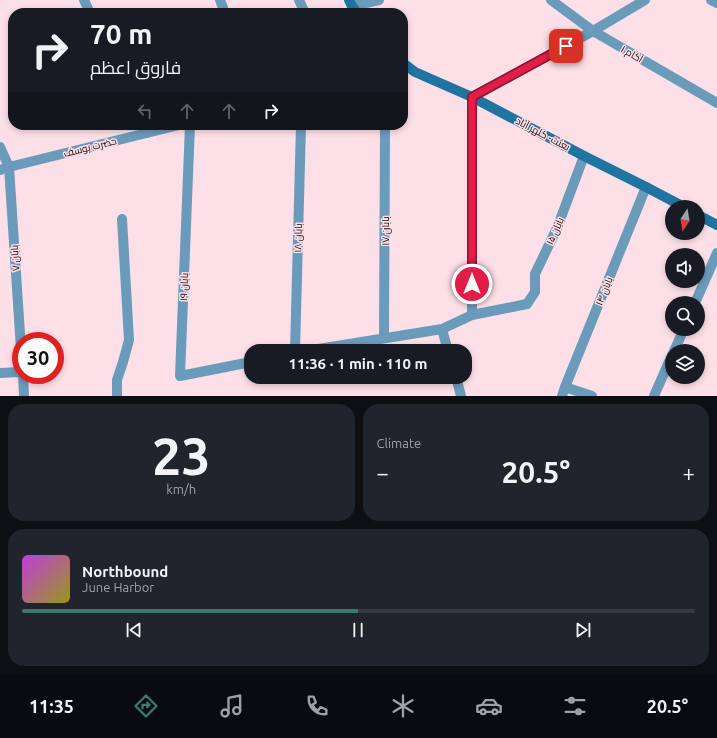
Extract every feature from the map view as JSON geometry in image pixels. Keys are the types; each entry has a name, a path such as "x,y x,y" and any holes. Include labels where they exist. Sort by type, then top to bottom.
{"main road":[{"name":"بعثت- کلهر آباد","path":"408,66 421,75 472,97 671,200"},
{"path":"705,219 717,225"}],"street":[{"path":"353,6 379,0"},
{"name":"آکام ۱","path":"551,0 593,31 717,103"},
{"path":"348,344 442,329 472,315 472,97 593,31 645,0"},
{"path":"711,0 717,3"},
{"name":"حضرت یوسف","path":"4,168 140,130"},
{"name":"بابان ۱۹","path":"190,130 180,376 244,363"},
{"name":"بابان ۱۸","path":"295,344 301,130"},
{"name":"بابان ۱۷","path":"384,338 385,130"},
{"path":"0,147 4,168"},
{"name":"بابان ۱۵","path":"472,315 527,304 535,292 535,274 557,228 584,156"},
{"name":"بابان ۷","path":"4,168 19,332"},
{"name":"بابان ۱۴","path":"564,391 646,186"},
{"path":"117,396 117,380 129,340 122,219"},
{"path":"698,296 717,253"},
{"path":"442,329 446,344"},
{"path":"654,396 665,371"},
{"path":"0,373 12,372"},
{"path":"23,384 24,396"},
{"path":"458,384 461,396"},
{"path":"564,391 592,396"}],"route":[{"path":"472,284 472,97 566,46"}]}
